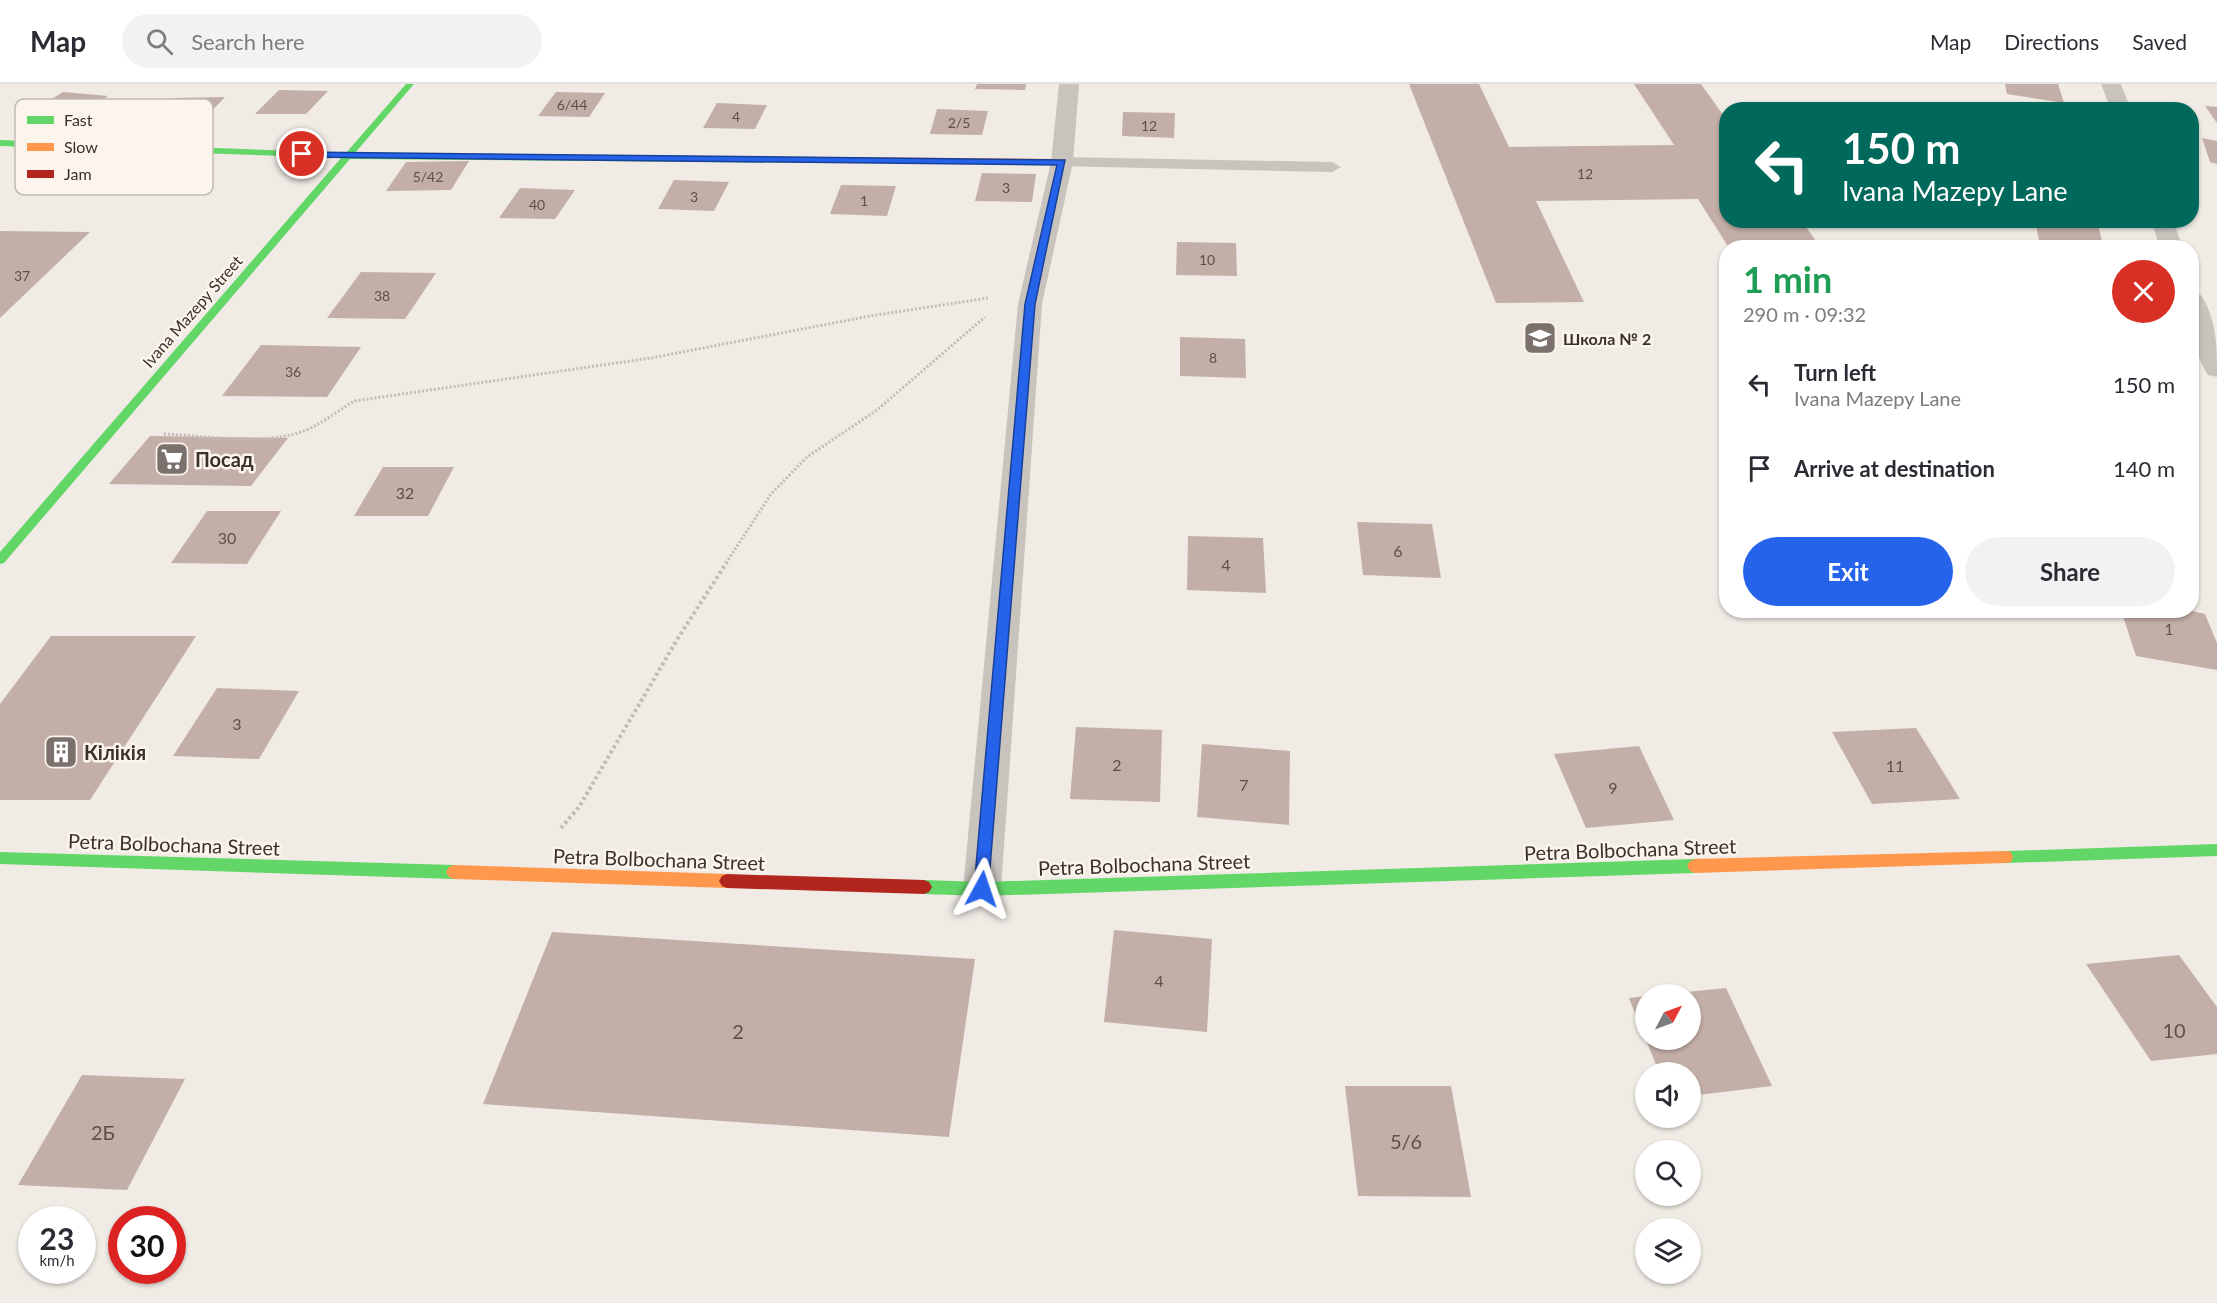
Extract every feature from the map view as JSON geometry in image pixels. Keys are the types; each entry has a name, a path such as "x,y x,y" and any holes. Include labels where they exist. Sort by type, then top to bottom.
{"street":[{"name":"Ivana Mazepy Street","path":"0,560 410,84"},
{"path":"982,889 1030,304 1025,290 1062,162 1069,84"},
{"path":"2111,84 2118,102"},
{"path":"0,143 15,144"},
{"path":"213,151 348,156 1062,162"},
{"path":"2199,319 2217,369"},
{"name":"Petra Bolbochana Street","path":"0,858 982,889 2217,850"}],"lane":[{"path":"1062,162 1332,167"}],"path":[{"path":"109,434 278,436 298,433 354,401 651,358 870,316 1025,290"},
{"path":"560,830 579,807 678,638 771,494 807,457 877,410 1006,299 1025,290"}],"building":[{"path":"977,84 1026,84 1025,90 975,89"},
{"path":"1409,84 1479,84 1509,147 1674,145 1634,84 1701,84 1719,109 1719,228 1807,228 1815,240 1724,240 1698,199 1536,201 1584,302 1496,303"},
{"path":"2005,84 2058,84 2064,102 2058,102 2007,94"},
{"path":"279,90 328,91 306,114 255,114"},
{"path":"63,92 108,96 103,99 52,99"},
{"path":"556,92 605,93 589,117 538,116"},
{"path":"225,97 213,110 213,99 174,98"},
{"path":"717,103 767,105 755,129 703,128"},
{"path":"2205,106 2217,107 2217,123"},
{"path":"937,109 988,111 982,135 930,134"},
{"path":"1123,112 1175,113 1174,138 1122,136"},
{"path":"2202,138 2217,141 2217,164 2210,162"},
{"path":"469,161 451,190 386,191 406,162"},
{"path":"982,173 1036,174 1032,202 975,201"},
{"path":"674,180 729,182 714,211 658,209"},
{"path":"841,185 896,186 887,216 830,214"},
{"path":"520,188 575,190 555,219 499,218"},
{"path":"2037,228 2099,228 2102,240 2039,240"},
{"path":"0,231 90,232 0,318"},
{"path":"1177,242 1236,243 1237,276 1176,275"},
{"path":"361,272 436,273 405,319 327,318"},
{"path":"1180,337 1245,339 1246,378 1180,376"},
{"path":"261,345 361,347 327,397 222,396"},
{"path":"150,436 288,438 251,486 109,484"},
{"path":"383,467 454,467 428,516 354,516"},
{"path":"207,511 281,511 247,564 171,563"},
{"path":"1357,522 1432,524 1441,578 1363,575"},
{"path":"1188,536 1263,538 1266,593 1187,590"},
{"path":"2199,613 2205,614 2217,643 2217,670 2136,656 2124,618 2199,618"},
{"name":"Кілікія","path":"51,636 196,636 90,800 0,800 0,704"},
{"path":"217,688 299,691 259,759 173,756"},
{"path":"1076,727 1162,730 1160,802 1070,799"},
{"path":"1916,728 1960,799 1872,804 1832,732"},
{"path":"1202,744 1290,751 1289,825 1197,817"},
{"path":"1639,746 1674,820 1586,828 1554,754"},
{"path":"1114,930 1212,939 1207,1032 1104,1022"},
{"path":"552,932 975,959 949,1137 483,1104"},
{"path":"2179,955 2217,1007 2217,1054 2151,1061 2086,964"},
{"path":"1726,988 1772,1086 1701,1095 1701,1062 1655,1062 1650,1050 1701,1050 1701,990"},
{"path":"1635,997 1635,1013 1629,998"},
{"path":"82,1075 185,1079 127,1190 18,1185"},
{"path":"1345,1086 1451,1086 1471,1197 1358,1196"}],"traffic: fast":[{"path":"0,560 410,84"},
{"path":"0,143 15,144"},
{"path":"213,151 348,156 828,160"},
{"path":"2006,857 2217,850"},
{"path":"0,858 454,872"},
{"path":"924,887 982,889 1695,866"}],"traffic: slow":[{"path":"828,160 1062,162"},
{"path":"1695,866 2006,857"},
{"path":"454,872 727,881"}],"traffic: jam":[{"path":"727,881 924,887"}],"place":[{"name":"Школа № 2","path":"1540,338"},
{"name":"Посад","path":"172,459"},
{"name":"Кілікія","path":"61,752"}],"route":[{"path":"302,154 1062,162 1030,304 982,889"}]}
